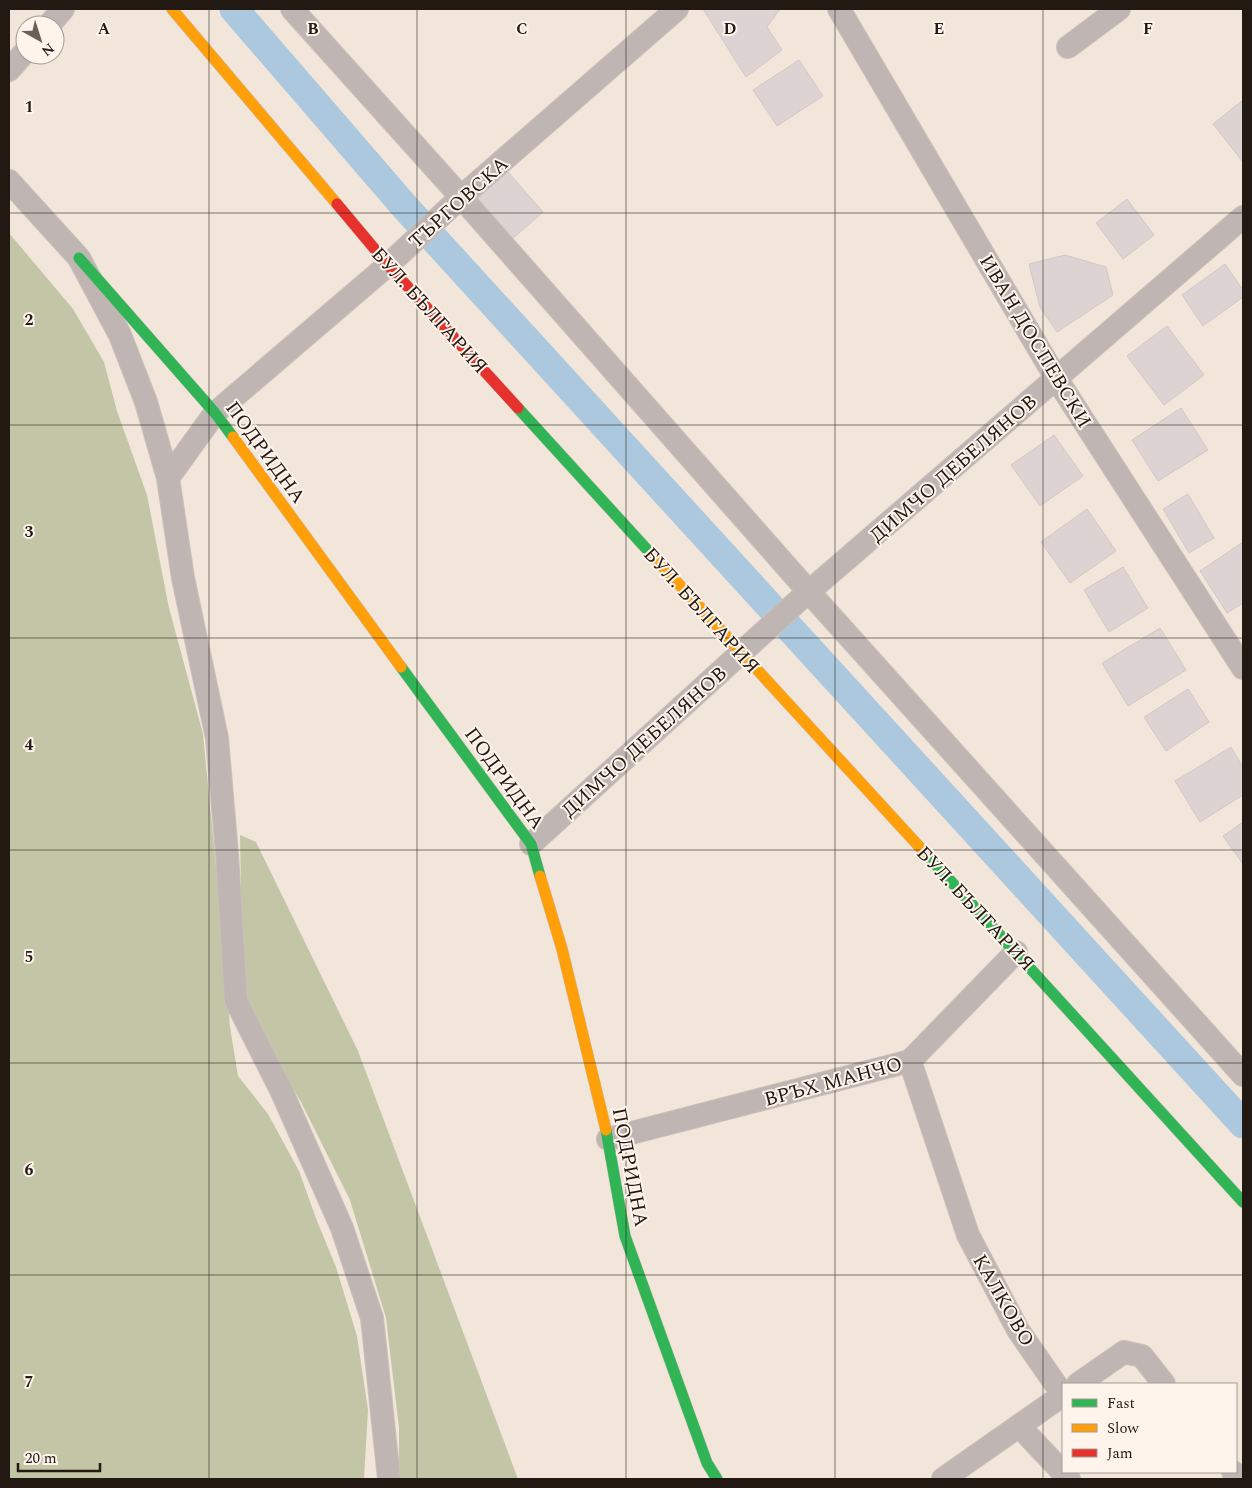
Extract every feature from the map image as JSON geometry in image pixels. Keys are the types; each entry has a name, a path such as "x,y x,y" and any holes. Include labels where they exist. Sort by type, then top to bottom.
{"street":[{"name":"БУЛ. БЪЛГАРИЯ","path":"172,9 388,265 749,646 1016,952 1243,1202"},
{"path":"292,9 454,204 803,597 1243,1075"},
{"name":"ТЪРГОВСКА","path":"168,478 214,412 388,265 454,204 677,9"},
{"name":"ИВАН ДОСПЕВСКИ","path":"839,9 1056,378 1243,668"},
{"path":"1068,47 1119,9"},
{"path":"9,180 79,258 120,334 146,402 168,478 183,578 217,738 227,854 236,1001 282,1090 342,1228 372,1318 389,1479"},
{"name":"ДИМЧО ДЕБЕЛЯНОВ","path":"531,844 803,597 1243,217"},
{"name":"ПОДРИДНА","path":"79,258 214,412 531,844 562,949 608,1139 625,1236 707,1463 717,1479"},
{"name":"ВРЪХ МАНЧО","path":"608,1139 910,1061 1016,952"},
{"name":"КАЛКОВО","path":"910,1061 968,1235 1018,1330 1062,1394"},
{"path":"1079,1383 1124,1352 1142,1356 1163,1383"},
{"name":"КАЛКОВО","path":"943,1479 1062,1396"},
{"path":"1019,1426 1062,1472"}],"green space":[{"path":"9,233 73,309 104,362 117,411 147,495 169,608 203,734 230,1027 238,1076 268,1114 299,1171 336,1267 357,1336 368,1410 364,1479 9,1479"},
{"path":"240,835 256,842 358,1051 518,1479 399,1479 399,1428 386,1318 350,1200 301,1102 243,1006"}],"building":[{"path":"703,9 780,9 767,27 782,50 746,77"},
{"path":"799,60 823,96 777,126 753,90"},
{"path":"1243,100 1243,162 1213,124"},
{"path":"508,172 543,212 511,240 476,199"},
{"path":"1127,199 1154,235 1123,259 1096,223"},
{"path":"1065,255 1106,267 1113,295 1057,332 1040,307 1029,264"},
{"path":"1225,264 1243,290 1243,297 1203,326 1182,295"},
{"path":"1167,326 1204,375 1164,405 1127,356"},
{"path":"1181,408 1208,450 1158,481 1132,440"},
{"path":"1054,435 1083,476 1040,506 1011,465"},
{"path":"1188,494 1214,538 1189,553 1163,509"},
{"path":"1087,509 1116,551 1070,583 1041,542"},
{"path":"1243,542 1243,603 1227,613 1200,571"},
{"path":"1123,567 1148,608 1109,632 1084,590"},
{"path":"1160,628 1186,670 1128,706 1102,663"},
{"path":"1188,689 1209,722 1166,751 1144,717"},
{"path":"1231,747 1243,767 1243,795 1200,822 1175,781"},
{"path":"1243,822 1243,864 1223,836"}],"waterway":[{"path":"234,9 405,207 1243,1124"}],"traffic: fast":[{"path":"79,258 215,413 233,437"},
{"path":"518,408 652,555"},
{"path":"401,667 531,844 540,876"},
{"path":"926,854 1243,1202"},
{"path":"606,1130 625,1236 707,1463 717,1479"}],"traffic: slow":[{"path":"172,9 337,204"},
{"path":"233,437 401,667"},
{"path":"652,555 926,854"},
{"path":"540,876 562,949 606,1130"}],"traffic: jam":[{"path":"337,204 388,265 518,408"}]}
